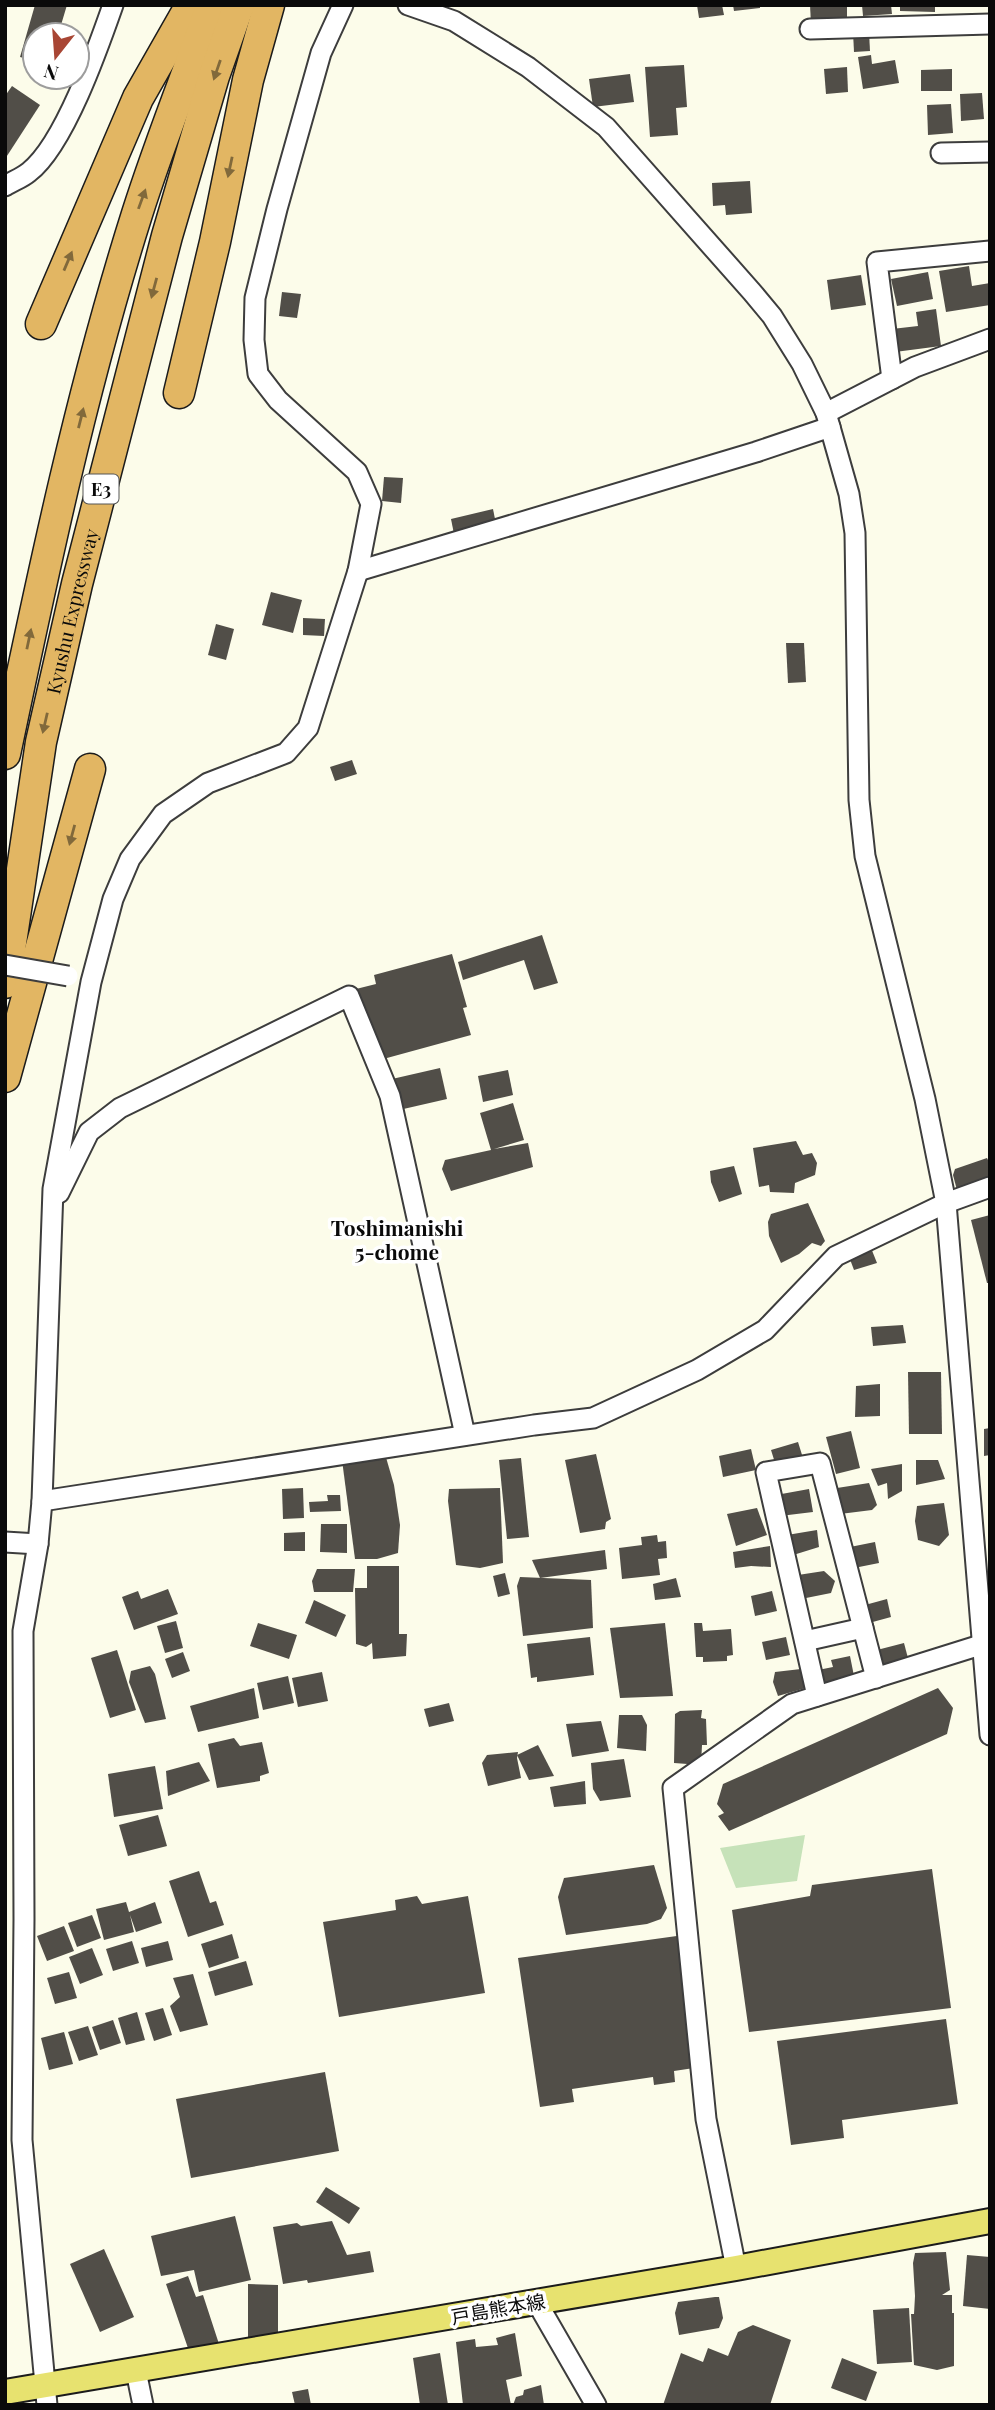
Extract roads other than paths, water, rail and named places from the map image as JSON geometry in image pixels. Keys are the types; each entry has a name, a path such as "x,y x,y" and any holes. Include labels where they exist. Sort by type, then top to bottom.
{"highway":[{"path":"41,324 138,98 191,5"},
{"name":"Kyushu Expressway","path":"5,754 50,543 91,376 137,214 212,5"},
{"name":"Kyushu Expressway","path":"5,983 41,742 77,584 167,236 214,76 239,5"},
{"path":"179,393 215,242 248,80 270,5"},
{"path":"5,1077 90,769"}],"main road":[{"name":"戸島熊本線","path":"5,2392 46,2396 136,2371 736,2268 990,2221"}],"street":[{"path":"5,186 29,172 48,151 77,99 113,5"},
{"path":"46,2396 22,2140 23,1631 38,1544 42,1501 53,1189 91,982 113,899 130,859 163,814 208,783 286,753 308,727 358,571 371,505 357,472 278,400 258,374 254,340 255,298 277,209 321,53 343,5"},
{"path":"408,5 454,21 528,67 606,127 772,316 802,364 828,420 849,494 855,533 859,800 865,856 925,1099 946,1203 986,1644 990,1735"},
{"path":"810,29 990,24"},
{"path":"941,153 990,152"},
{"path":"892,379 877,262 990,251"},
{"path":"358,571 756,452 828,420 892,379 990,339"},
{"path":"5,965 91,982"},
{"path":"52,1207 89,1132 120,1108 349,996 390,1096 465,1435"},
{"path":"42,1501 465,1435 593,1418 697,1370 765,1330 836,1256 946,1203 990,1187"},
{"path":"817,1696 766,1472 820,1463 876,1678"},
{"path":"7,1542 38,1544"},
{"path":"805,1641 863,1628"},
{"path":"736,2268 706,2119 673,1788 792,1704 986,1644"},
{"path":"536,2301 596,2405"},
{"path":"136,2371 143,2405"}],"district":[{"name":"Toshimanishi 5-chome","path":"397,1239"}]}
